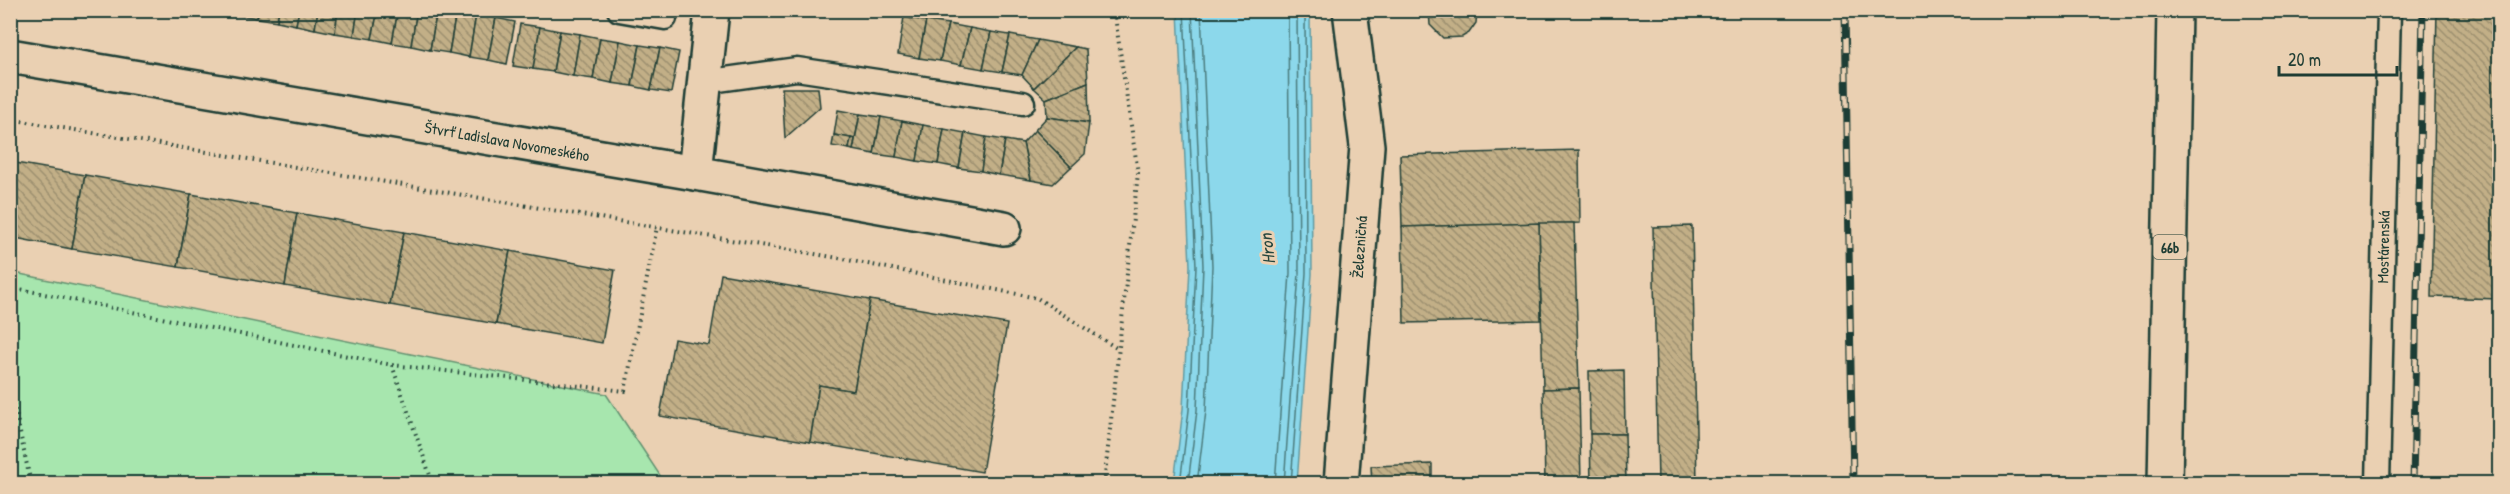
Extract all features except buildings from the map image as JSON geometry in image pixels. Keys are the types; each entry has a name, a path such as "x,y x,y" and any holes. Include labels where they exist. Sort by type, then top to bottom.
{"street":[{"path":"695,173 712,10"},
{"name":"Železničná","path":"1341,483 1367,146 1350,10"},
{"name":"66b","path":"2165,483 2174,10"},
{"name":"Štvrť Ladislava Novomeského","path":"10,57 695,173 1004,228"}],"lane":[{"path":"619,10 665,18"},
{"name":"Mostárenská","path":"2378,483 2389,10"},
{"path":"704,82 797,69 1023,103"}],"path":[{"path":"1104,483 1138,173 1114,10"},
{"path":"10,119 838,258 1037,298 1119,349"},
{"path":"10,287 392,365 625,391 657,227"},
{"path":"392,365 433,483"},
{"path":"10,386 31,483"}],"green space":[{"path":"10,272 606,394 665,483 11,483"}],"water":[{"name":"Hron","path":"1178,11 1310,11 1312,274 1297,483 1174,483 1183,409 1190,266"}],"railway":[{"path":"1845,10 1853,484"},
{"path":"2413,484 2423,10"}]}
